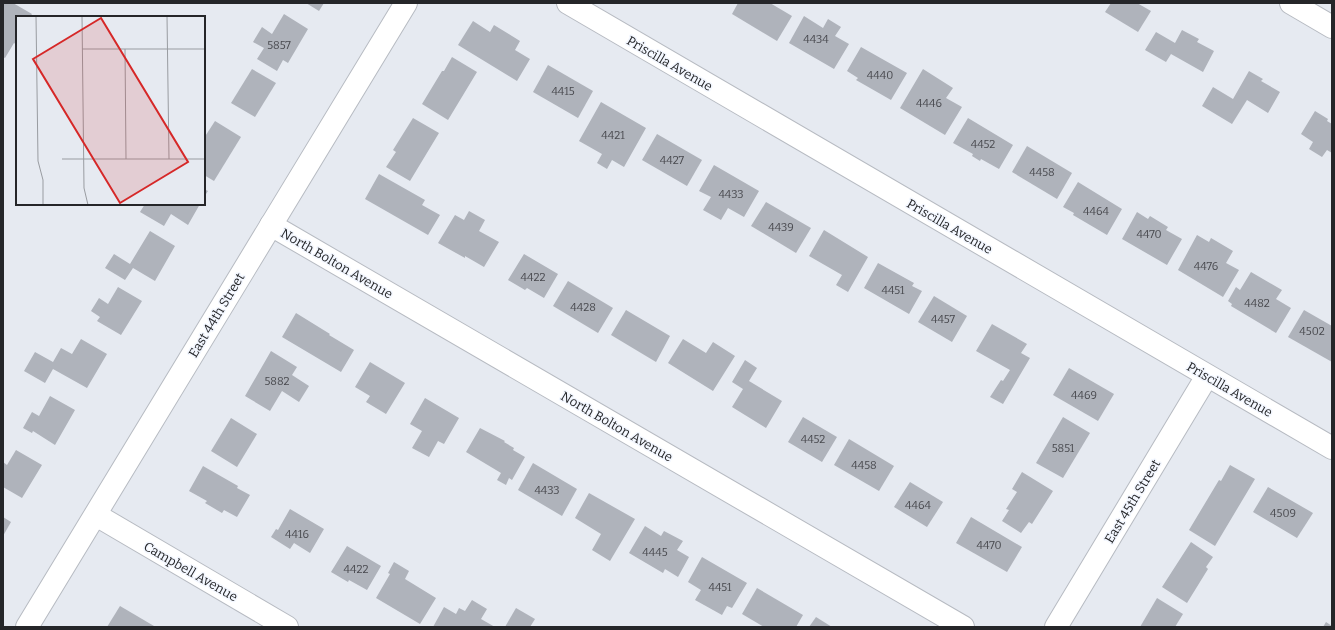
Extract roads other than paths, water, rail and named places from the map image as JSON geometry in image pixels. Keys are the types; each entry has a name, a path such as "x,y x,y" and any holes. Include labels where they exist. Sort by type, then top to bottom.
{"street":[{"name":"East 44th Street","path":"27,627 406,3"},
{"name":"Priscilla Avenue","path":"568,3 1332,448"},
{"path":"1291,3 1332,27"},
{"name":"North Bolton Avenue","path":"271,225 963,627"},
{"name":"East 45th Street","path":"1056,627 1207,376"},
{"name":"Campbell Avenue","path":"96,515 287,627"}]}
